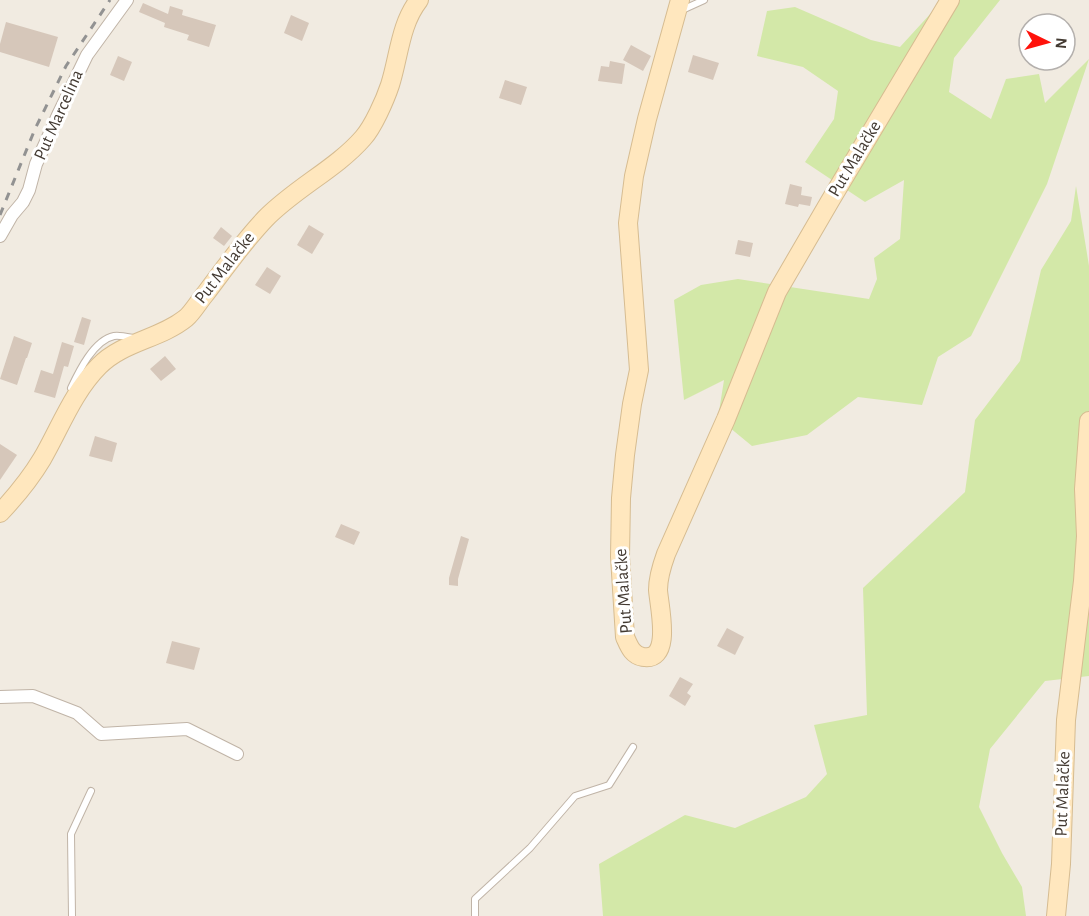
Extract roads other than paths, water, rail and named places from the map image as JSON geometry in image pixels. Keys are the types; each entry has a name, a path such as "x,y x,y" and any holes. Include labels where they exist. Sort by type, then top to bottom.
{"main road":[{"name":"Put Malačke","path":"0,513 22,489 42,459 80,389 100,365 122,350 187,317 266,219 365,136 390,85 406,24 419,0"},
{"name":"Put Malačke","path":"678,6 647,119 634,176 628,223 639,370 625,455 621,498 620,557 625,637 630,649 636,655 643,657 656,654 660,647 662,637 658,588 666,554 726,419 777,292 950,0"},
{"name":"Put Malačke","path":"1056,916 1061,864 1066,720 1083,581 1086,536 1084,489 1089,421"}],"street":[{"name":"Put Marcelina","path":"0,236 29,190 36,164 87,55 127,0"},
{"path":"0,697 33,696 77,713 101,734 187,729 237,754"}],"lane":[{"path":"678,6 704,0"},
{"path":"475,916 476,899 530,848 575,796 609,785 633,747"},
{"path":"72,916 71,834 91,791"}],"railway":[{"path":"0,215 35,129 66,66 110,0"}]}
